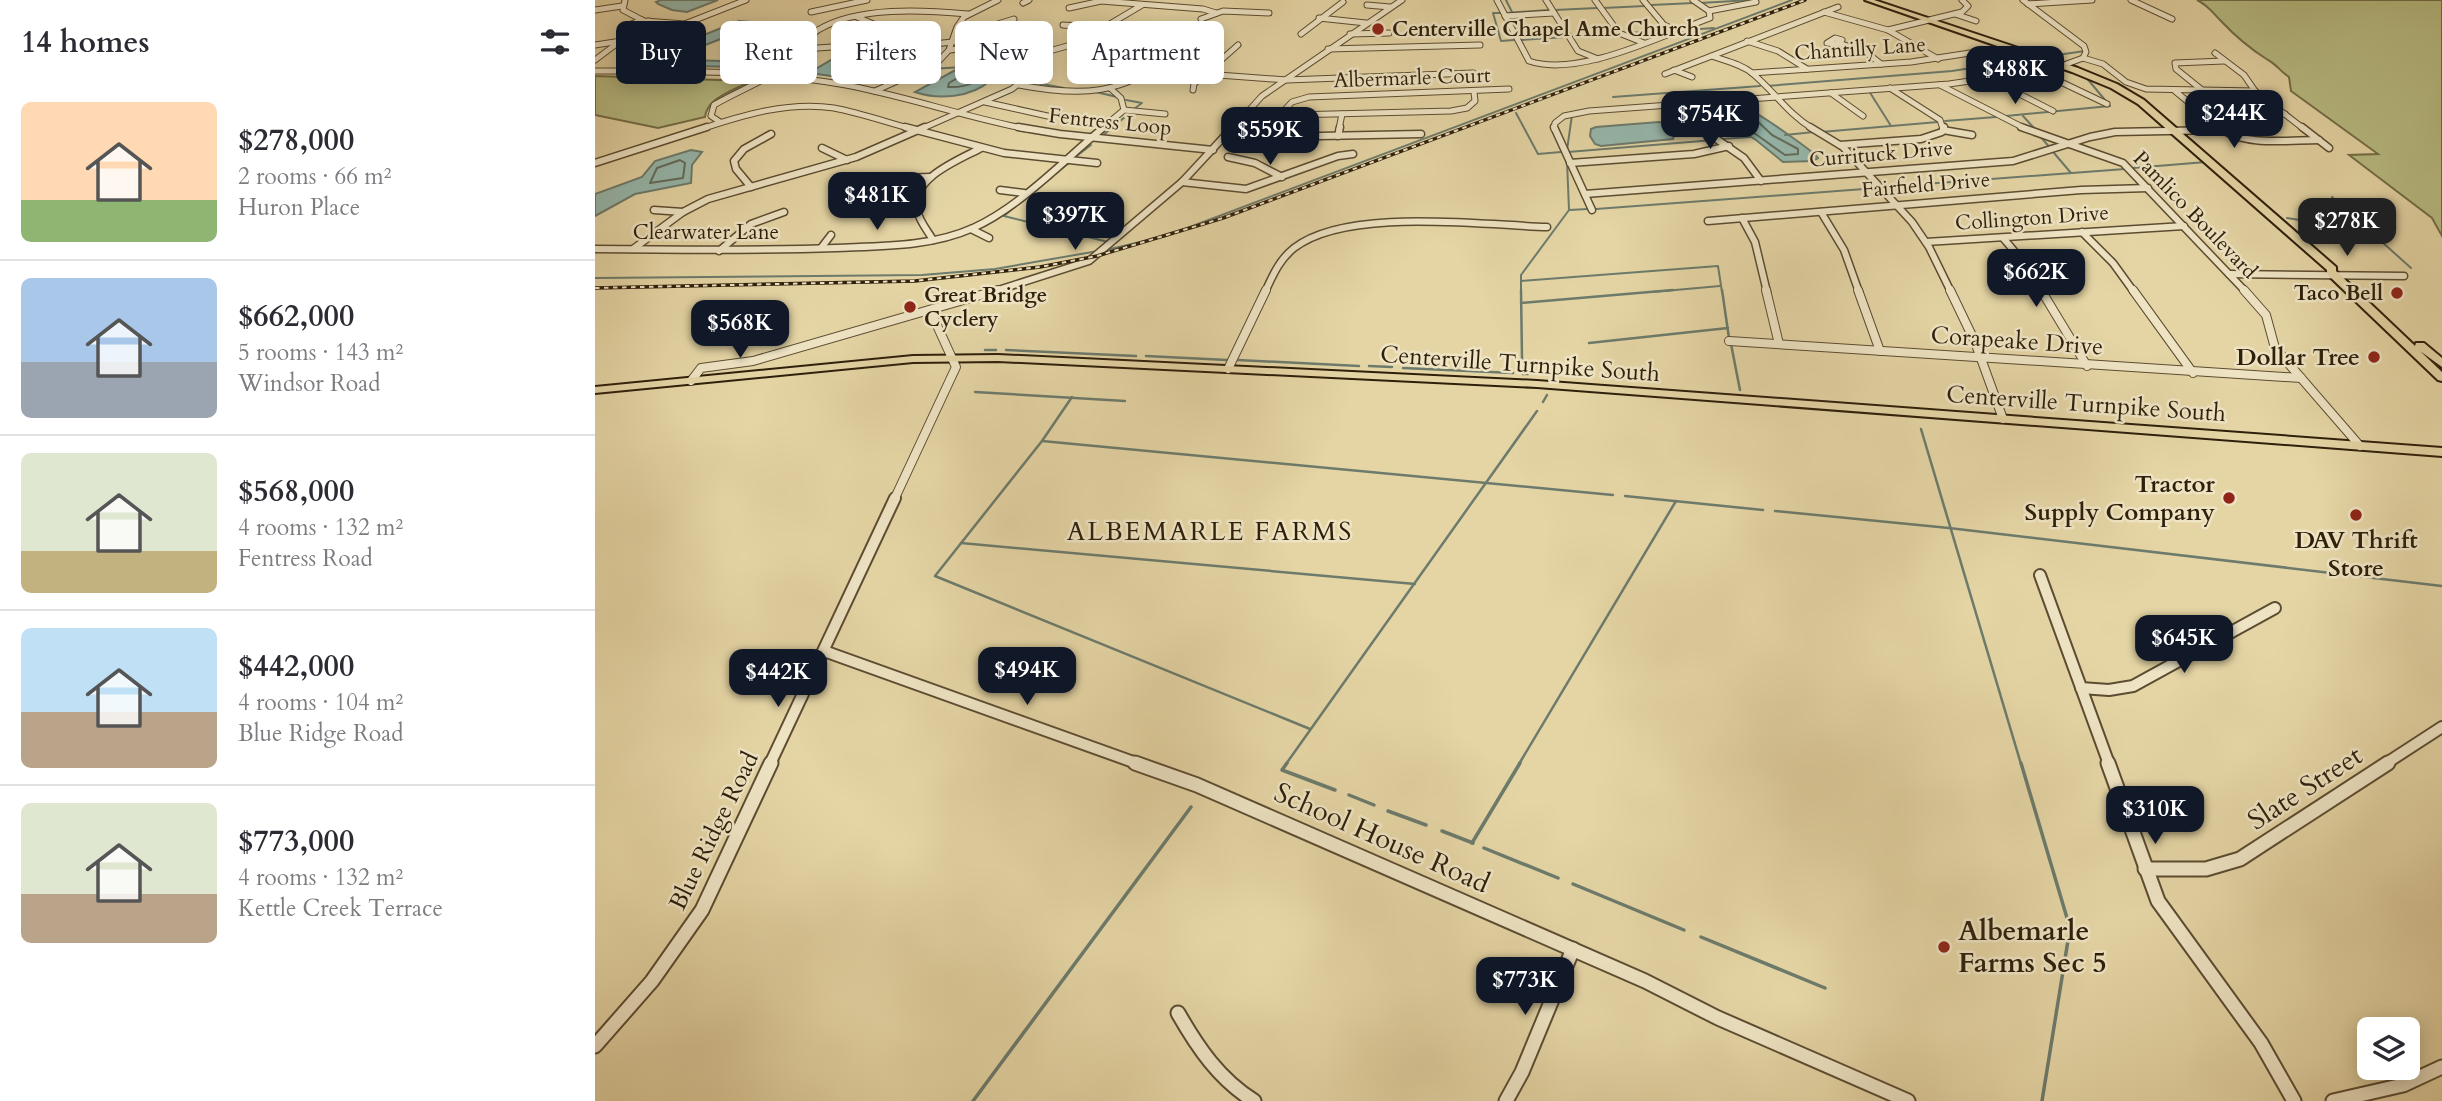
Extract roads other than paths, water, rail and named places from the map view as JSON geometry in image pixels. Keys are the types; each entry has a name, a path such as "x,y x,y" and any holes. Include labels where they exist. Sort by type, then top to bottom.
{"highway":[{"path":"1868,0 2065,67 2129,94 2176,130 2337,273 2439,368 2442,378"}],"main road":[{"path":"928,358 941,353 948,345"},
{"name":"Centerville Turnpike South","path":"595,390 928,358 954,358 1537,384 2442,452"}],"street":[{"path":"622,6 625,0"},
{"path":"697,21 746,0"},
{"path":"811,12 867,0"},
{"path":"962,21 968,14 997,0"},
{"path":"1023,3 1029,0"},
{"path":"691,381 701,368 753,361 1089,261 1182,181 1247,112 1283,80 1402,0"},
{"path":"1497,0 1532,64 1556,67 1598,59 1677,31 1710,18 1709,11"},
{"path":"1546,0 1578,51 1598,59"},
{"path":"1595,0 1619,33 1644,43"},
{"path":"1643,0 1664,25 1677,31"},
{"path":"1693,0 1709,11 1756,2"},
{"path":"1888,30 1955,14 1967,8 1962,0"},
{"path":"2025,2 2092,0"},
{"path":"2131,0 2172,19"},
{"path":"1069,8 1089,1 1216,13 1269,13"},
{"path":"1301,34 1343,2"},
{"path":"1592,210 1554,127 1564,116 1580,112 1940,84 2039,72 2065,67 2083,58 2086,52 2084,46 2025,2"},
{"path":"817,32 857,17 876,5 968,14"},
{"path":"1117,21 1143,5"},
{"path":"1367,5 1390,7"},
{"path":"595,10 622,6"},
{"path":"622,6 629,16 646,21"},
{"path":"1665,74 1838,7"},
{"path":"1824,12 1888,30 1938,59"},
{"path":"1201,19 1216,13"},
{"path":"1505,16 1554,13"},
{"path":"1955,14 1976,21"},
{"path":"857,17 866,21"},
{"path":"1319,18 1366,23"},
{"path":"1008,21 1014,19"},
{"path":"1063,25 1067,25"},
{"path":"1350,34 1389,33"},
{"path":"869,94 930,67 950,50 955,35"},
{"path":"1747,41 1778,51 1807,69"},
{"path":"941,43 953,42"},
{"path":"1839,43 1860,49 1881,64"},
{"path":"595,46 615,45"},
{"path":"595,60 615,45"},
{"path":"1224,57 1238,45"},
{"path":"1328,49 1418,51 1481,45"},
{"path":"1467,53 1470,46"},
{"path":"950,50 955,50"},
{"path":"2214,52 2244,75 2255,91 2329,149"},
{"name":"Chantilly Lane","path":"1752,73 1938,59 1970,53"},
{"path":"1712,56 1739,65 1752,73 1795,118 1840,145 1898,205 1926,242 1982,358 2003,419"},
{"path":"2083,58 2103,64 2131,85 2155,90 2255,91"},
{"path":"2202,91 2176,69 2175,63 2225,61"},
{"path":"1674,70 1692,77"},
{"path":"2039,72 2107,104"},
{"name":"Fentress Loop","path":"595,73 720,74"},
{"name":"Fentress Loop","path":"595,73 720,77"},
{"path":"1224,75 1283,80 1473,73"},
{"path":"1989,78 2053,111"},
{"name":"Fentress Loop","path":"817,82 876,91 1028,130 1086,141"},
{"path":"720,122 711,116 714,105 753,84"},
{"name":"Fentress Loop","path":"798,84 869,94 1007,131 1194,151 1213,150"},
{"path":"633,250 683,212 708,200 847,160 1020,85 1060,92 1110,88 1122,84"},
{"path":"1192,90 1194,84"},
{"name":"Pamlico Boulevard","path":"1940,84 2021,127 2123,163 2263,310 2269,322 2274,348 2360,446"},
{"path":"1110,88 1121,98 1124,110 1165,114"},
{"path":"1891,88 1940,120 1943,130"},
{"name":"Albermarle Court","path":"1281,114 1292,102 1309,97 1509,89"},
{"path":"2175,90 2220,130 2249,139 2319,140"},
{"path":"1247,112 1342,114 1455,111 1473,104 1474,92"},
{"path":"1831,93 1863,116"},
{"path":"786,107 790,99"},
{"path":"984,102 1052,117"},
{"path":"1681,104 1700,128 1744,158 1762,181"},
{"path":"595,163 720,122 786,107 833,108 981,148 1097,163"},
{"name":"Clearwater Lane","path":"595,249 718,251 905,245 933,240 971,229 999,214 1124,110"},
{"path":"1338,136 1342,114"},
{"path":"2201,114 2285,114"},
{"path":"1840,145 1928,138 1943,130 1972,135"},
{"name":"Currituck Drive","path":"1585,194 2022,159 2110,132 2220,130"},
{"path":"751,187 736,169 734,162 744,149 771,134"},
{"path":"1268,137 1421,134"},
{"path":"1570,163 1694,154 1729,146"},
{"path":"822,148 847,160"},
{"path":"933,240 916,206 919,190 931,177 981,148"},
{"path":"1182,181 1240,190 1338,156 1353,154"},
{"path":"1228,158 1255,163 1282,177"},
{"path":"861,188 907,177 931,177"},
{"name":"Fairfield Drive","path":"1708,221 2081,190 2148,188"},
{"path":"1000,190 1024,193"},
{"path":"654,210 683,212"},
{"path":"718,251 751,224 784,212"},
{"path":"1821,212 1844,250 1880,351"},
{"path":"1742,218 1755,242 1779,344"},
{"path":"1228,369 1278,264 1289,252 1313,238 1350,226 1380,222 1547,228"},
{"name":"Collington Drive","path":"1926,242 2184,226"},
{"path":"971,229 989,239"},
{"path":"2082,232 2113,262 2193,373"},
{"path":"821,248 831,235"},
{"path":"2004,239 2026,265 2087,366"},
{"path":"2229,274 2403,274"},
{"path":"929,310 954,358"},
{"name":"Corapeake Drive","path":"1729,341 2301,378"},
{"name":"Blue Ridge Road","path":"595,1046 643,993 683,941 702,910 956,367 954,358"},
{"path":"2040,575 2145,869 2166,914 2261,1042 2294,1101"},
{"path":"2081,688 2109,690 2133,686 2275,608"},
{"name":"School House Road","path":"824,651 1197,785 1573,949 1718,1018 1908,1101"},
{"name":"Slate Street","path":"2145,869 2207,869 2240,859 2442,727"},
{"path":"1506,1101 1522,1072 1573,949"},
{"path":"1178,1013 1204,1059 1220,1077 1254,1101"},
{"path":"2333,1101 2382,1092 2411,1083 2442,1067"}],"water":[{"path":"718,0 687,12 672,10 656,2"},
{"path":"720,29 720,39 706,45 706,34"},
{"path":"831,60 831,76 817,74 817,68"},
{"path":"706,61 720,61 720,67 706,66"},
{"path":"955,70 955,84 986,84 974,91 954,96 915,92 930,84 941,84 941,78"},
{"path":"1751,111 1818,158 1813,161 1783,162 1756,140 1723,120 1721,115"},
{"path":"1659,122 1667,124 1673,139 1601,146 1595,144 1590,136 1591,129 1596,127"},
{"path":"691,150 702,152 692,165 691,183 635,194 595,216 595,194 642,177 655,161"}],"waterway":[{"path":"1506,0 1512,12"},
{"path":"1700,3 1751,0"},
{"path":"1106,250 1166,236 1792,0"},
{"path":"1651,5 1694,3"},
{"path":"1603,8 1645,6"},
{"path":"1555,10 1597,8"},
{"path":"1506,13 1549,10"},
{"path":"1500,13 1493,13 1501,41 1514,40"},
{"path":"1686,30 1714,28"},
{"path":"1626,33 1672,31"},
{"path":"1572,37 1618,34"},
{"path":"1521,40 1566,37"},
{"path":"2043,57 2085,51"},
{"path":"1767,86 1952,71 2035,58"},
{"path":"941,68 955,68"},
{"path":"2006,116 2110,106 2085,76"},
{"path":"1042,84 1064,88"},
{"path":"1613,97 1760,86"},
{"path":"1869,91 1891,126"},
{"path":"1096,92 1117,97"},
{"path":"1126,100 1142,103 1134,109"},
{"path":"1101,137 1131,112"},
{"path":"1516,113 1538,154 1561,152"},
{"path":"1567,150 1572,115"},
{"path":"2023,116 2035,129"},
{"path":"1945,121 1996,117"},
{"path":"1821,132 1938,122"},
{"path":"1785,135 1814,132"},
{"path":"2040,136 2051,149"},
{"path":"1722,139 1750,137"},
{"path":"1568,152 1714,140"},
{"path":"1074,158 1091,145"},
{"path":"2054,153 2071,173"},
{"path":"1567,161 1569,210"},
{"path":"2133,168 2206,162"},
{"path":"1055,174 1069,163"},
{"path":"1885,187 2125,169"},
{"path":"1596,209 1877,188"},
{"path":"2332,197 2411,268"},
{"path":"1018,204 1004,216 1108,242"},
{"path":"1569,210 1588,209"},
{"path":"1521,281 1521,275 1569,210"},
{"path":"2287,218 2369,231"},
{"path":"595,278 922,275 995,269 1098,251"},
{"path":"1521,281 1718,266 1722,292"},
{"path":"1521,281 1521,290"},
{"path":"1653,292 1720,286"},
{"path":"1521,290 1521,303"},
{"path":"1521,303 1673,290"},
{"path":"1722,290 1728,328"},
{"path":"1521,303 1522,359 1528,374 1523,374"},
{"path":"1589,343 1728,328"},
{"path":"1728,328 1729,338"},
{"path":"1731,344 1740,390"},
{"path":"985,350 996,350"},
{"path":"1006,350 1136,356"},
{"path":"1146,356 1227,360"},
{"path":"1237,360 1359,366"},
{"path":"1369,366 1392,367"},
{"path":"1403,368 1513,373"},
{"path":"975,392 1071,398"},
{"path":"1543,402 1547,395"},
{"path":"1042,441 1071,398"},
{"path":"1071,398 1125,401"},
{"path":"1486,483 1537,411"},
{"path":"1921,429 1951,528"},
{"path":"961,543 1042,441"},
{"path":"1042,441 1486,483"},
{"path":"1414,584 1486,483"},
{"path":"1486,483 1613,495"},
{"path":"1625,496 1676,501"},
{"path":"1519,764 1676,501"},
{"path":"1676,501 1763,510"},
{"path":"1775,511 1951,528"},
{"path":"1951,528 2442,586"},
{"path":"1951,528 2021,764"},
{"path":"961,543 1414,584"},
{"path":"961,543 935,576 1310,729"},
{"path":"1286,764 1414,584"},
{"path":"1287,763 1282,770 1335,790"},
{"path":"1472,843 1520,763"},
{"path":"2021,763 2070,928 2042,1101"},
{"path":"1349,795 1374,805"},
{"path":"973,1101 1191,807"},
{"path":"1388,811 1426,825"},
{"path":"1442,831 1472,843"},
{"path":"1484,848 1558,878"},
{"path":"1573,884 1684,930"},
{"path":"1701,937 1825,988"}],"railway":[{"path":"595,288 915,281 1040,267 1097,256 1223,218 1805,0"}],"place":[{"name":"Centerville Chapel Ame Church","path":"1378,29"},
{"name":"Taco Bell","path":"2397,293"},
{"name":"Great Bridge Cyclery","path":"910,307"},
{"name":"Dollar Tree","path":"2374,357"},
{"name":"Tractor Supply Company","path":"2229,498"},
{"name":"DAV Thrift Store","path":"2356,515"},
{"name":"Albemarle Farms Sec 5","path":"1944,947"}],"district":[{"name":"ALBEMARLE FARMS","path":"1210,531"}]}
